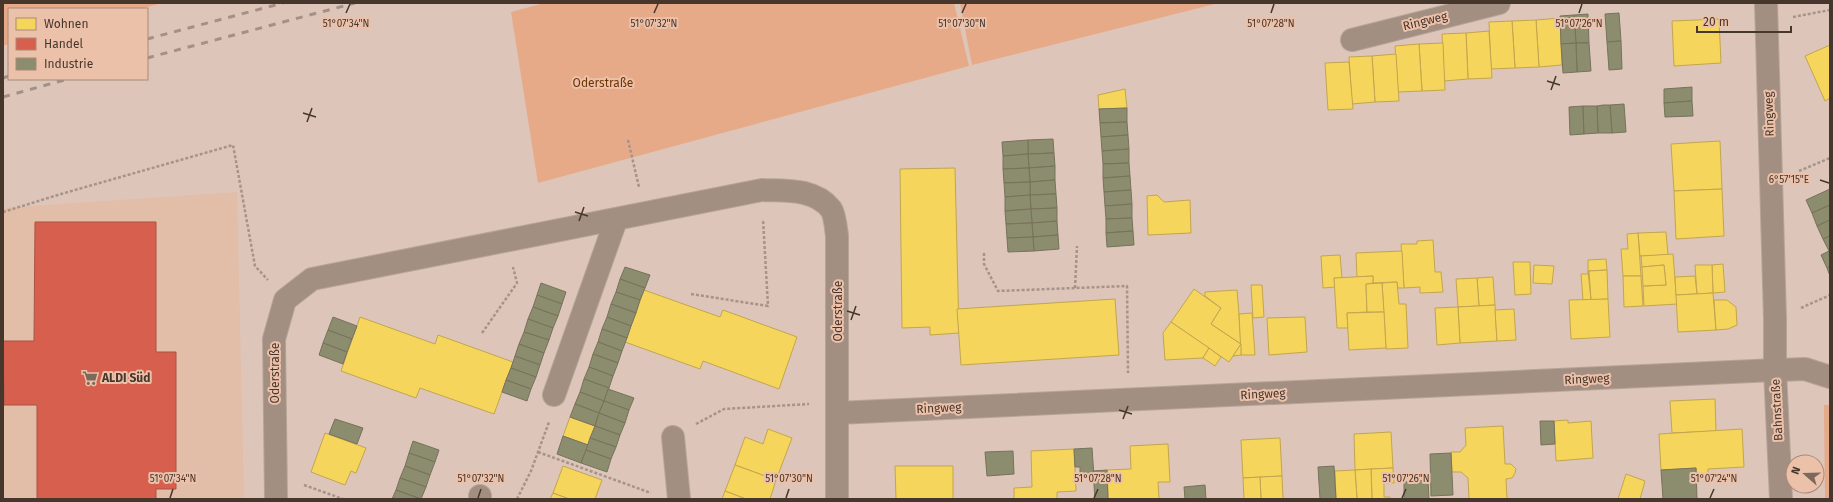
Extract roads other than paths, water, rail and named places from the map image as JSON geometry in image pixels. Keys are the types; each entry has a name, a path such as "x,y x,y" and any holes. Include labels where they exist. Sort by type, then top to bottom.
{"street":[{"name":"Ringweg","path":"1352,40 1498,3"},
{"name":"Ringweg","path":"1767,13 1775,319 1774,370"},
{"name":"Oderstraße","path":"276,499 274,339 285,300 312,279 762,190 800,191 816,198 832,210 837,236 838,407"},
{"path":"554,395 616,220"},
{"name":"Ringweg","path":"838,407 1128,400 1774,370 1804,370 1830,377"},
{"name":"Bahnstraße","path":"1774,370 1781,499"},
{"path":"837,499 838,407"},
{"path":"673,437 678,499"}],"railway":[{"path":"148,39 283,3"},
{"path":"148,58 355,3"},
{"path":"3,78 8,76"},
{"path":"3,97 64,80"}],"place":[{"name":"ALDI Süd","path":"90,378"}]}
